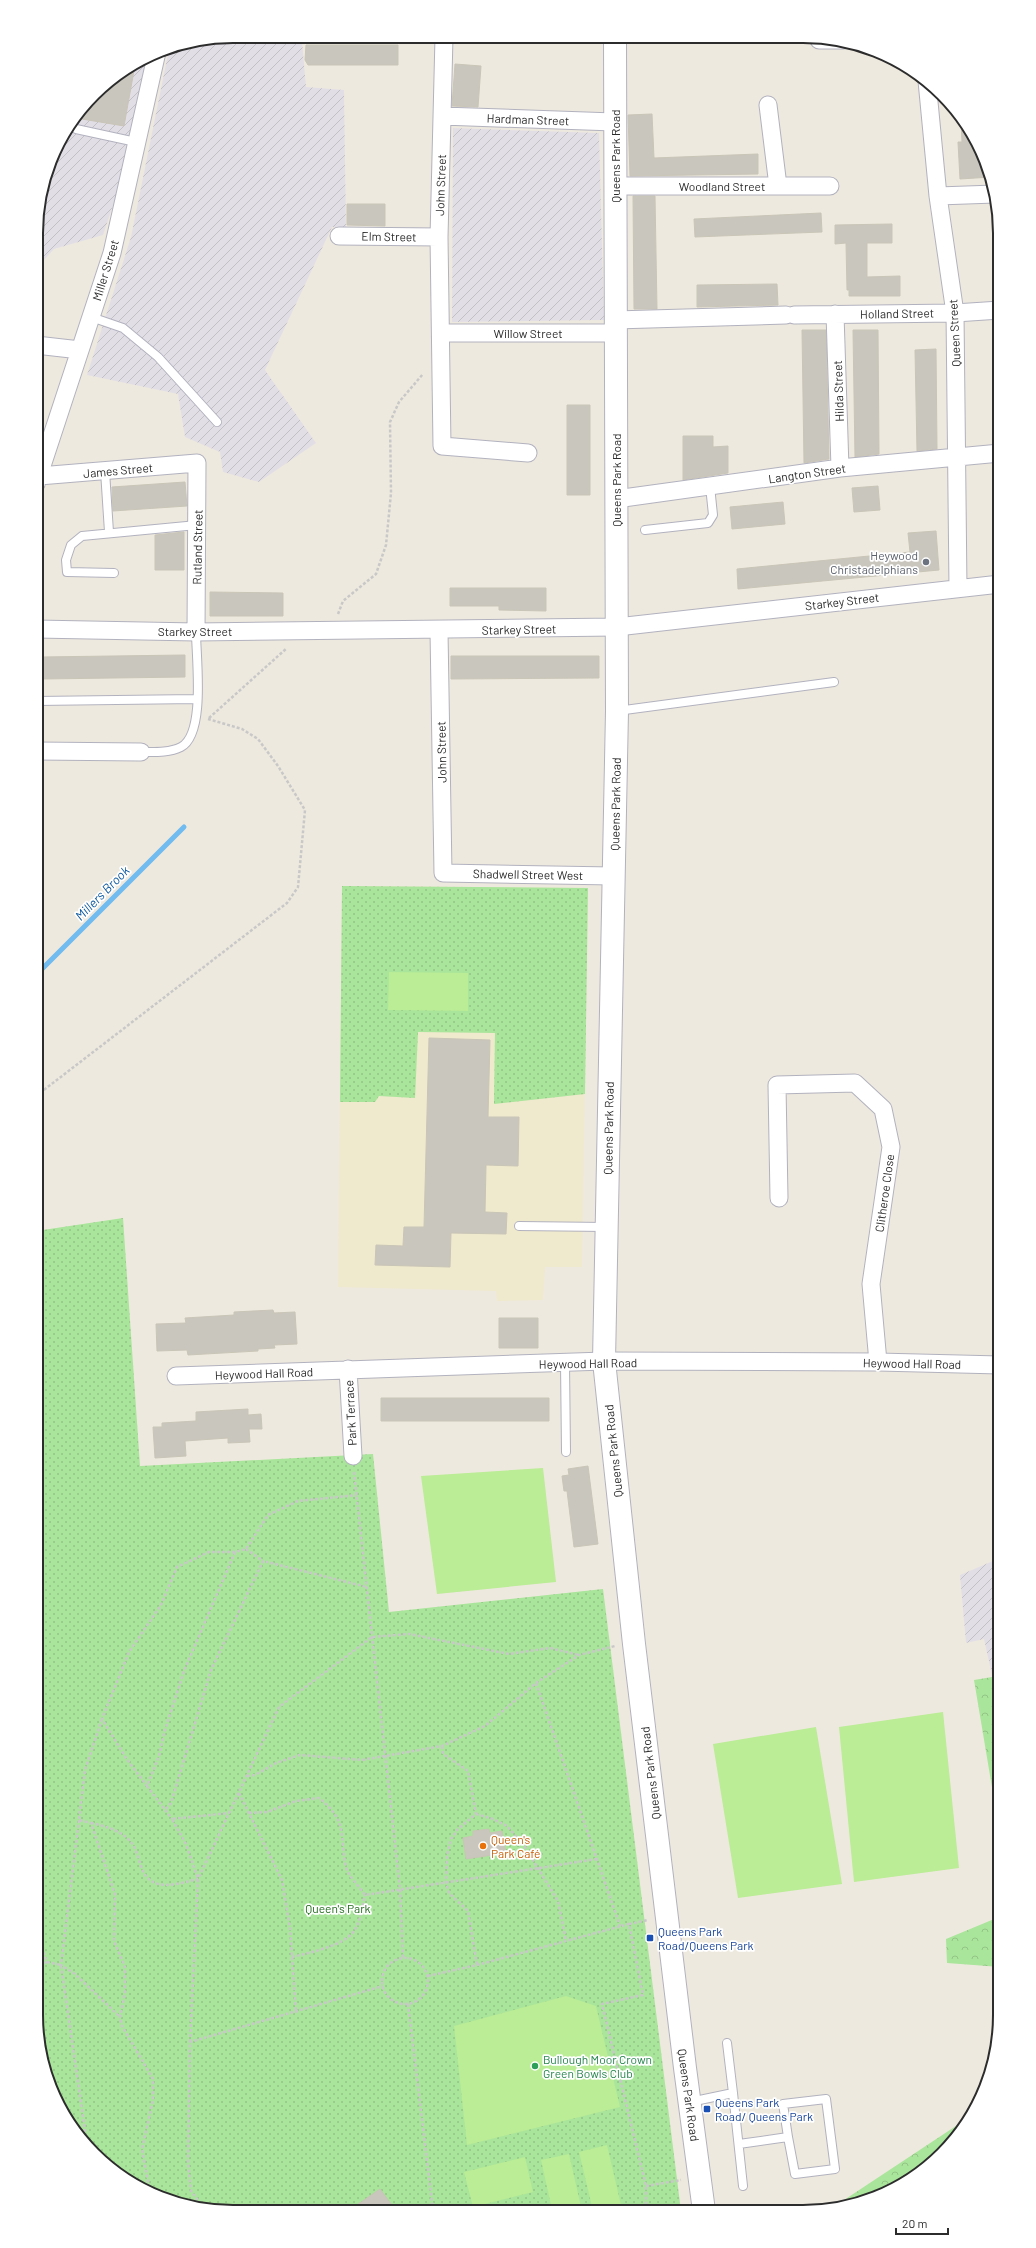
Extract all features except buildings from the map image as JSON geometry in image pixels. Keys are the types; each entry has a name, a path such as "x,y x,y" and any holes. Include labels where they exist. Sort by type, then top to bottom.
{"street":[{"name":"John Street","path":"444,43 439,237 442,333 442,446 528,453"},
{"name":"Queens Park Road","path":"615,43 614,186 617,627 614,876 604,1361 634,1644 703,2205"},
{"name":"Miller Street","path":"43,465 112,253 155,60"},
{"name":"Queen Street","path":"928,90 938,196 955,313 958,588"},
{"path":"768,105 778,186"},
{"name":"Hardman Street","path":"442,116 614,122"},
{"name":"Woodland Street","path":"614,186 830,186"},
{"path":"938,196 989,194"},
{"name":"Elm Street","path":"339,236 439,237"},
{"name":"Holland Street","path":"615,327 790,315 955,313 993,310"},
{"name":"Hilda Street","path":"835,314 840,468"},
{"name":"Willow Street","path":"442,333 615,327"},
{"path":"43,346 80,350"},
{"name":"Langton Street","path":"616,499 840,468 993,454"},
{"name":"James Street","path":"43,479 105,471 197,463"},
{"name":"Rutland Street","path":"196,632 197,463"},
{"name":"Starkey Street","path":"43,629 196,632 439,631 617,627 993,585"},
{"name":"John Street","path":"439,631 443,873"},
{"path":"43,751 141,752"},
{"name":"Shadwell Street West","path":"443,873 614,876"},
{"name":"Clitheroe Close","path":"779,1198 777,1085 855,1083 883,1109 891,1147 871,1284 878,1362"},
{"name":"Heywood Hall Road","path":"176,1376 604,1361 878,1362 993,1365"},
{"name":"Park Terrace","path":"348,1370 353,1456"}],"lane":[{"path":"74,128 76,130 136,142"},
{"path":"91,317 123,328 158,358 217,422"},
{"path":"105,471 109,532"},
{"path":"645,530 708,523 712,520 713,515 710,486"},
{"path":"114,573 67,572 65,570 66,560 75,540 82,536 109,532 197,525"},
{"path":"141,752 166,751 181,747 188,741 194,731 197,716 196,632"},
{"path":"616,711 834,682"},
{"path":"43,701 197,699"},
{"path":"519,1226 606,1227"},
{"path":"565,1362 566,1452"},
{"path":"727,2043 734,2093 743,2186"},
{"path":"690,2102 734,2093"},
{"path":"826,2099 835,2169 795,2174 788,2137 783,2104 826,2099"},
{"path":"738,2144 788,2137"}],"path":[{"path":"330,631 343,601 376,574 386,545 391,493 390,422 399,402 432,365 442,362"},
{"path":"208,719 290,645"},
{"path":"43,1091 287,903 298,887 305,810 298,797 258,738 242,730 197,716"},
{"path":"353,1456 384,1756 400,1889 403,1959"},
{"path":"86,2135 61,1965 85,1770 102,1718 129,1652 161,1606 177,1567 209,1552 235,1552 246,1549 268,1515 298,1501 357,1495"},
{"path":"246,1549 263,1561 367,1587"},
{"path":"147,1786 159,1756 165,1730 184,1671 235,1552"},
{"path":"166,1809 171,1803 211,1670 263,1561"},
{"path":"198,1879 278,1707 372,1637 409,1634 509,1654 550,1648 579,1655"},
{"path":"247,1776 255,1775 276,1763 300,1755 362,1760 442,1746 485,1726 536,1683 579,1655 604,1647 634,1644"},
{"path":"536,1683 620,1926"},
{"path":"102,1718 126,1758 166,1809 172,1819 186,1844 198,1879 190,2042 188,2162 191,2191 199,2202"},
{"path":"442,1746 443,1754 468,1771 476,1814"},
{"path":"239,1793 282,1880 290,1928 296,2013"},
{"path":"249,1814 268,1812 296,1801 319,1798 332,1808 342,1825 346,1869 365,1895"},
{"path":"172,1819 229,1813"},
{"path":"476,1814 493,1818 507,1826 539,1868 558,1901 566,1941"},
{"path":"476,1814 458,1829 452,1839 447,1856 446,1882 448,1893 468,1912 477,1965"},
{"path":"79,1820 105,1826 123,1834 131,1842 145,1878 152,1883 161,1885 198,1879"},
{"path":"91,1823 115,1894 114,1941 125,1967 125,1993 120,2017 122,2026 153,2079 153,2100 142,2149 149,2185"},
{"path":"365,1895 597,1859"},
{"path":"292,1957 318,1950 348,1937 358,1923 365,1895"},
{"path":"428,1976 477,1965 629,1924 643,1995 602,2004 646,2186 646,2205"},
{"path":"43,1951 47,1962"},
{"path":"410,1959 421,1965 428,1976 426,1991 422,1997 408,2004 395,2002 389,1998 383,1986 385,1971 396,1960 410,1959"},
{"path":"43,1964 47,1962 61,1965 75,1974 120,2017"},
{"path":"190,2042 296,2013 383,1986"},
{"path":"408,2004 432,2205"},
{"path":"646,2186 700,2176"}],"shaded area":[{"path":"221,43 302,43 306,87 344,90 346,229 332,227 265,370 316,443 259,482 223,472 220,452 185,437 178,394 87,375 131,237 168,54 184,49"},
{"path":"146,64 119,187 103,235 54,249 44,260 44,292 43,221 49,184 57,160 68,138 90,108 117,82"},
{"path":"453,128 599,133 604,320 452,322"},
{"path":"342,886 588,888 582,1267 545,1267 543,1300 497,1301 496,1291 338,1287"},
{"path":"993,1561 993,1680 984,1639 966,1643 960,1575"}],"green space":[{"path":"342,886 588,888 585,1094 494,1104 495,1033 418,1032 415,1098 379,1096 375,1102 340,1102"},
{"path":"389,972 468,973 468,1011 388,1010"},
{"name":"Queen's Park","path":"123,1218 140,1466 373,1454 389,1612 603,1589 680,2205 221,2205 184,2199 160,2191 138,2180 108,2158 90,2140 75,2121 57,2088 49,2064 43,2027 43,1230"},
{"path":"543,1468 556,1582 437,1594 421,1476"},
{"path":"992,1677 993,1681 993,1793 974,1680"},
{"path":"943,1712 959,1868 854,1882 839,1727"},
{"path":"816,1727 842,1884 738,1898 713,1744"},
{"path":"993,1919 993,1966 947,1963 946,1939"},
{"name":"Bullough Moor Crown Green Bowls Club","path":"566,1996 596,2006 620,2107 467,2145 454,2026"},
{"path":"959,2124 946,2140 928,2158 909,2173 876,2191 843,2200"},
{"path":"607,2145 621,2205 592,2205 579,2152"},
{"path":"569,2154 581,2205 551,2205 541,2160"},
{"path":"525,2157 533,2192 481,2205 472,2205 464,2172"}],"waterway":[{"name":"Millers Brook","path":"43,968 184,827"}],"place":[{"name":"Heywood Christadelphians","path":"926,562"},
{"name":"Queen's Park Café","path":"483,1846"},
{"name":"Queens Park Road/Queens Park","path":"650,1938"},
{"name":"Bullough Moor Crown Green Bowls Club","path":"535,2066"},
{"name":"Queens Park Road/ Queens Park","path":"707,2109"}]}
